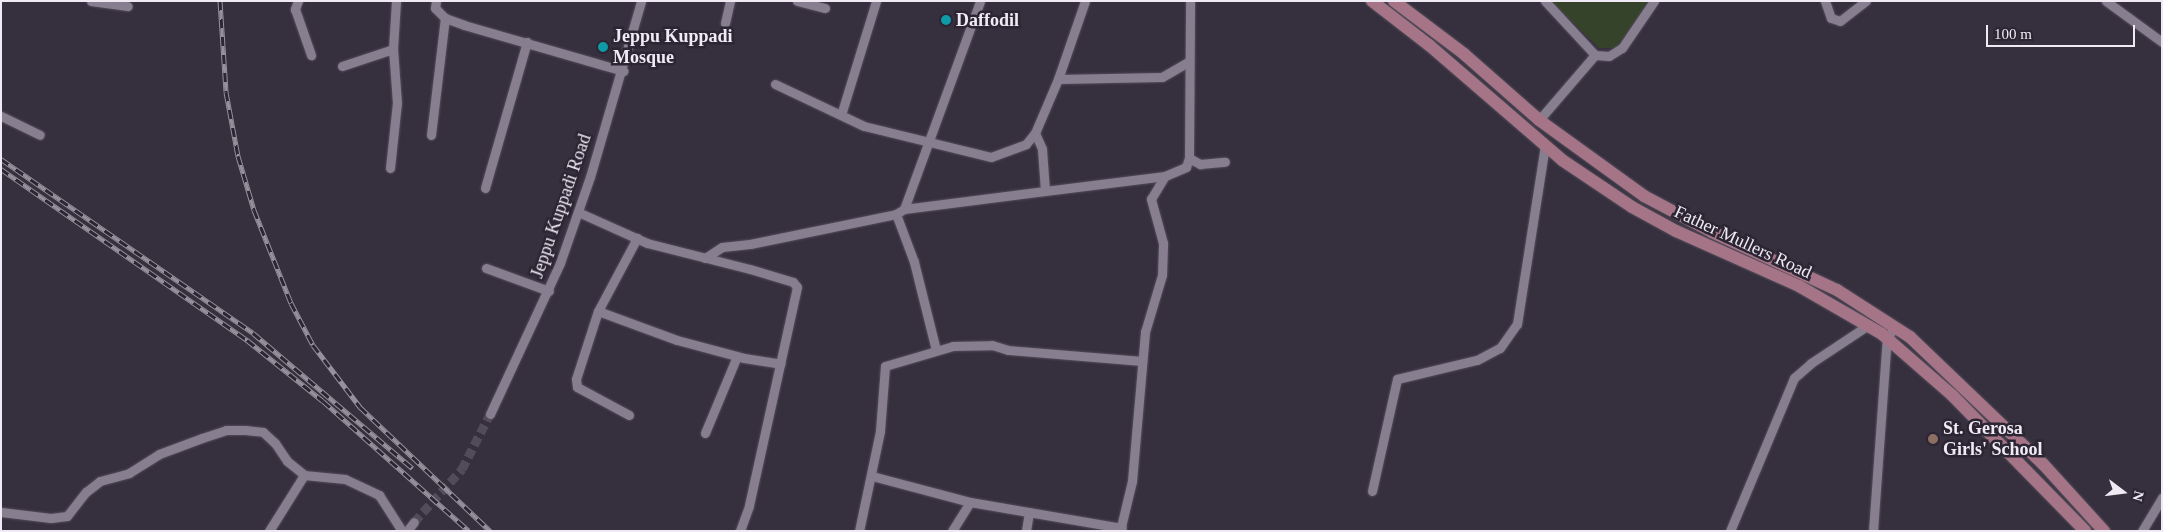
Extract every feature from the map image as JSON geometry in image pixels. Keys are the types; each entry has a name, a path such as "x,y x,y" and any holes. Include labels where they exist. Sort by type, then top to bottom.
{"main road":[{"name":"Father Mullers Road","path":"1372,1 1430,45 1545,145 1632,208 1676,231 1799,286 1887,338 1954,396 2085,531"},
{"path":"1394,1 1464,54 1539,120 1644,196 1712,232 1837,290 1895,326 2008,429 2104,531"}],"street":[{"path":"91,1 128,6"},
{"path":"298,1 295,9 312,55"},
{"path":"390,168 397,103 393,49 396,1"},
{"path":"436,1 435,8 444,18 622,71"},
{"name":"Jeppu Kuppadi Road","path":"490,414 549,291 578,212 622,71 641,1"},
{"path":"725,23 730,1"},
{"path":"797,1 825,8"},
{"path":"841,115 876,1"},
{"path":"936,350 900,211 929,143 980,1"},
{"path":"775,84 864,126 991,157 1026,144 1035,133 1058,79 1085,1"},
{"path":"705,258 722,246 750,244 900,211 1165,176 1186,166 1189,158 1188,62 1190,1"},
{"path":"1545,1 1595,55 1610,56 1622,48 1654,1"},
{"path":"1825,1 1831,18 1840,22 1866,1"},
{"path":"2106,1 2162,42"},
{"path":"431,135 444,18"},
{"path":"485,188 527,42"},
{"path":"342,66 393,49"},
{"path":"1539,120 1595,55"},
{"path":"1058,79 1162,77 1188,62"},
{"path":"1,116 40,136"},
{"path":"1035,133 1042,149 1045,191"},
{"path":"1372,491 1397,379 1477,360 1500,348 1517,324 1545,145"},
{"path":"1189,158 1200,164 1225,162"},
{"path":"872,476 970,502 1121,529 1132,481 1141,361 1150,308 1162,275 1163,243 1151,199 1165,176"},
{"path":"578,212 637,238 792,282 797,287 749,506 740,531"},
{"path":"629,415 576,386 576,379 598,310 637,238"},
{"path":"486,268 549,291"},
{"path":"598,310 677,340 737,356 780,364"},
{"path":"1730,531 1794,378 1811,363 1866,326"},
{"path":"1873,531 1887,338 1895,326"},
{"path":"859,531 872,476 880,430 885,366 953,346 992,345 1008,350 1141,361"},
{"path":"704,433 737,356"},
{"path":"1,512 51,518 67,516 86,492 100,481 129,473 159,454 226,430 262,432 275,443 287,461 304,475 345,478 363,485 380,495 402,531"},
{"path":"269,531 304,475"},
{"path":"2142,531 2162,498"},
{"path":"952,531 970,502"},
{"path":"1026,531 1029,512"},
{"path":"407,531 414,522"}],"green space":[{"path":"1551,1 1649,1 1616,48 1599,48"}],"tunnel":[{"path":"414,522 462,469 490,414"}],"railway":[{"path":"220,1 226,92 238,156 254,210 291,303 313,345 360,407 490,531"},
{"path":"1,159 253,333 412,468"},
{"path":"1,169 247,340 323,401 469,531"}],"place":[{"name":"Daffodil","path":"946,20"},
{"name":"Jeppu Kuppadi Mosque","path":"603,47"},
{"name":"St. Gerosa Girls' School","path":"1933,439"}]}
